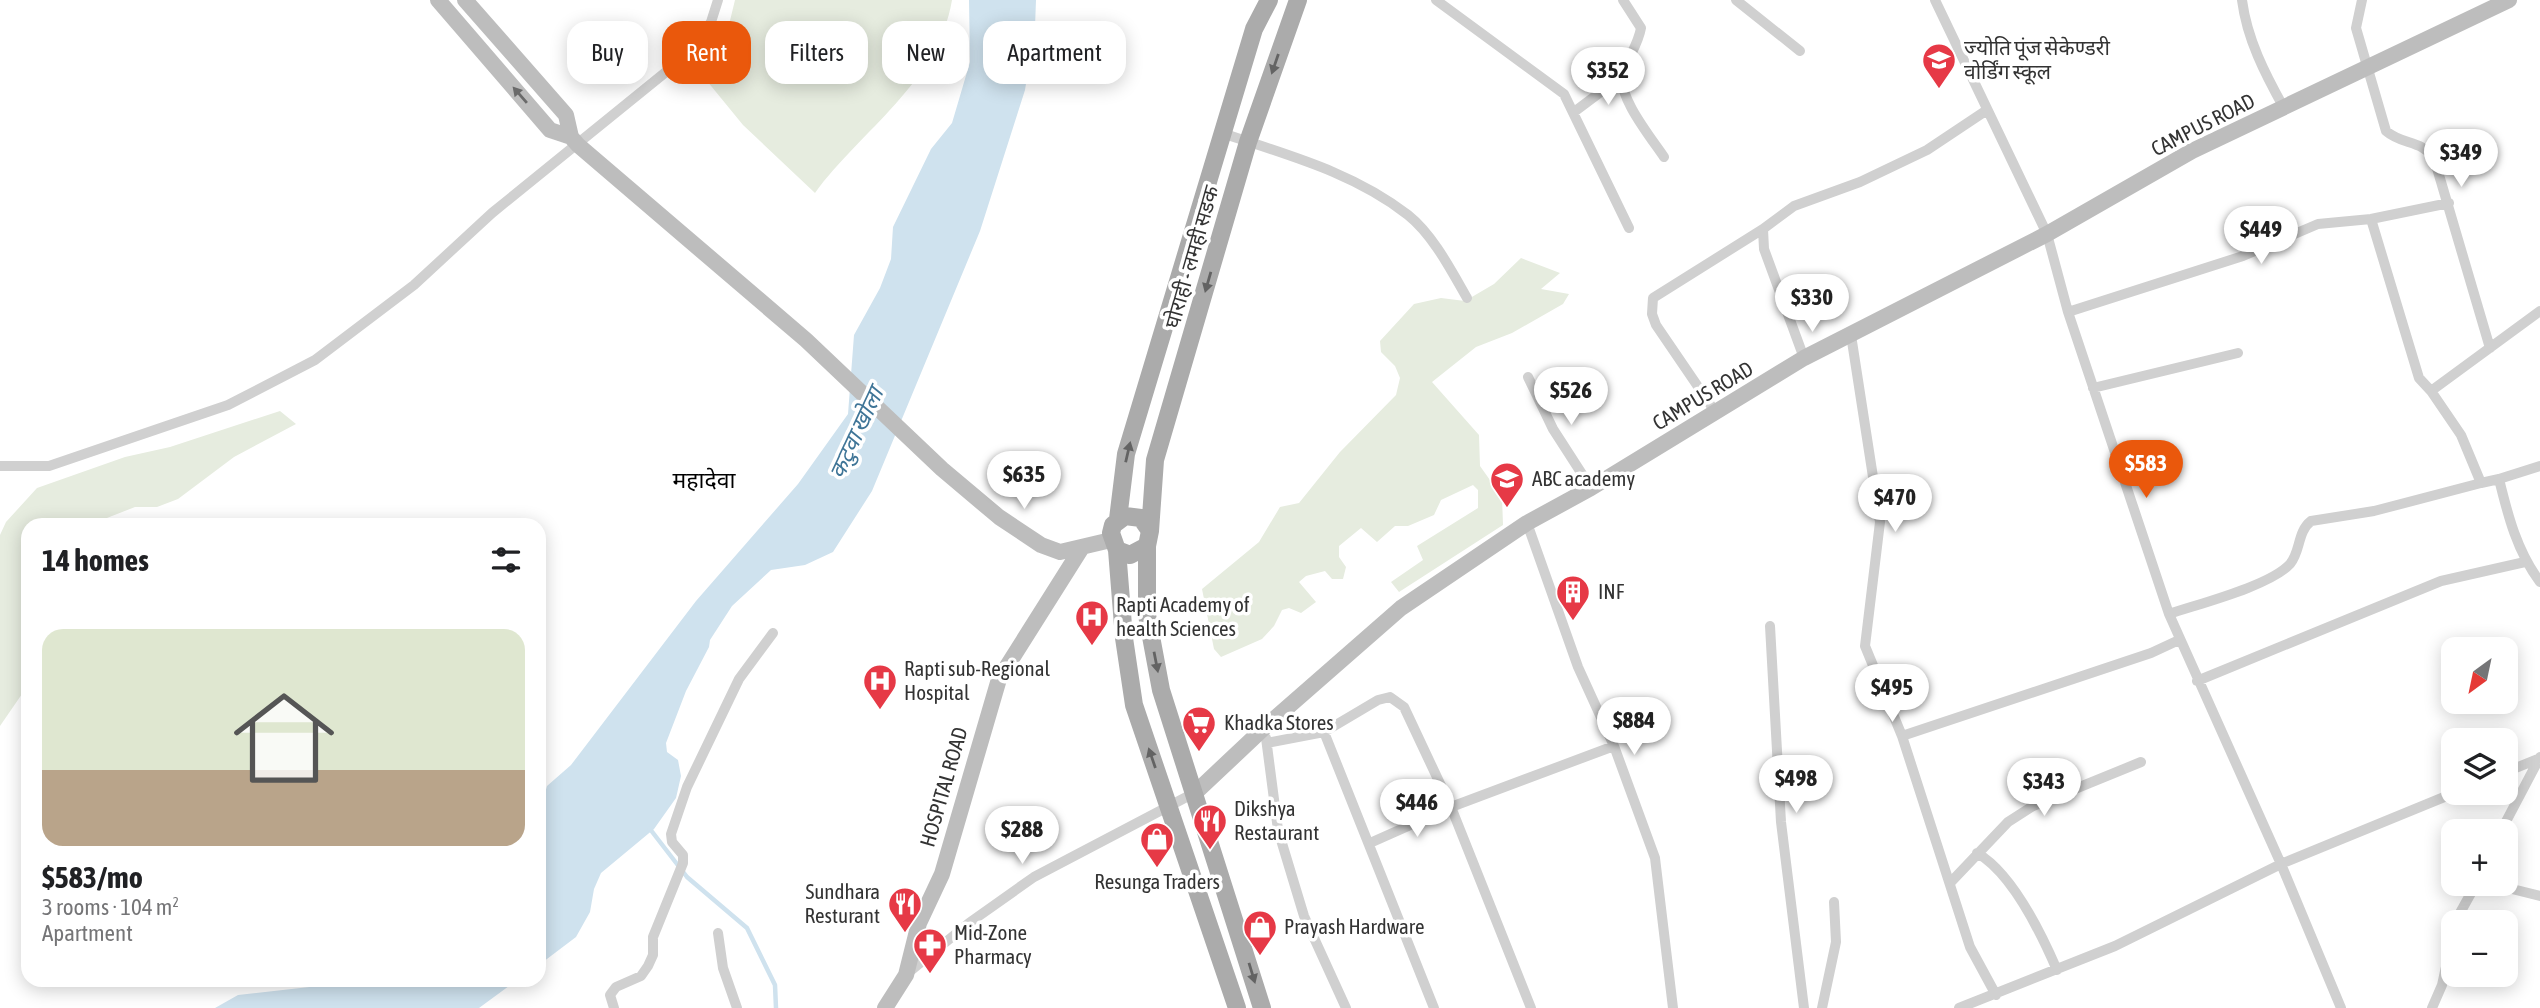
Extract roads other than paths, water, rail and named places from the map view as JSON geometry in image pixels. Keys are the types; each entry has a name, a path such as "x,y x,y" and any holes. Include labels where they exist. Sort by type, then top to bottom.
{"main road":[{"name":"घोराही - लमही सडक","path":"1118,519 1126,454 1254,29 1269,0"},
{"name":"घोराही - लमही सडक","path":"1262,1008 1196,792 1161,690 1147,615 1149,538 1155,460 1248,142 1298,0"},
{"path":"1114,545 1130,555 1149,538 1141,518 1125,516 1113,525 1114,545 1124,638 1134,705 1237,1008"}],"street":[{"path":"438,0 550,130 575,141 806,340 942,469 999,517 1041,545 1060,552 1114,545"},
{"path":"465,0 566,115 575,141"},
{"path":"0,466 49,466 228,405 315,360 414,285 575,141 693,50 711,22 718,0"},
{"path":"1436,0 1564,94 1629,228"},
{"path":"1574,112 1622,76 1635,51 1641,27 1623,0"},
{"path":"1736,0 1800,51"},
{"path":"1935,0 2047,234 2068,312 2168,614 2281,864 2341,1008"},
{"path":"2242,0 2244,18 2262,66 2284,108"},
{"path":"2362,0 2356,28 2386,131 2398,139 2418,143 2428,150 2449,203 2490,348"},
{"name":"CAMPUS ROAD","path":"1196,792 1265,727 1401,608 1527,523 1591,488 1804,358 2047,234 2192,151 2509,0"},
{"path":"1622,76 1631,107 1664,157"},
{"path":"1716,413 1656,325 1652,314 1653,298 1763,229 1794,206 1860,182 1927,150 1987,110"},
{"path":"1222,134 1339,172 1409,216 1448,264 1467,298"},
{"path":"2068,312 2243,256 2318,225 2371,219 2449,203"},
{"path":"2371,219 2419,378 2441,401 2461,435 2481,483"},
{"path":"1763,229 1765,249 1804,358"},
{"path":"2431,391 2540,311"},
{"path":"1851,335 1880,522 1865,646 1902,736 1970,947 1996,995"},
{"path":"2093,388 2238,353"},
{"path":"1528,377 1553,429 1591,488"},
{"path":"2168,614 2272,577 2289,565 2297,553 2304,527 2311,521 2374,511 2540,466"},
{"path":"2499,479 2510,523 2525,562 2540,582"},
{"path":"1527,523 1578,667 1614,746 1655,858 1673,1008"},
{"name":"HOSPITAL ROAD","path":"885,1008 906,975 919,923 942,874 993,695 1030,626 1082,549"},
{"path":"2197,681 2441,581 2525,562"},
{"path":"1770,626 1781,822 1804,1008"},
{"path":"614,1008 610,998 613,990 641,976 653,956 653,937 683,863 683,855 672,842 671,834 687,787 739,679 773,633"},
{"path":"1902,736 2151,653 2179,640"},
{"path":"1267,743 1325,732 1378,700 1390,697 1404,707 1451,807 1531,1008"},
{"path":"1265,727 1278,830 1304,916 1346,1008"},
{"path":"1325,732 1434,1008"},
{"path":"1370,843 1451,807 1614,746"},
{"path":"2518,767 2540,757"},
{"path":"2507,819 2540,757"},
{"path":"1950,883 2008,822 2033,806 2141,762"},
{"path":"906,975 969,923 1034,877 1196,792"},
{"path":"1959,1008 2115,946 2281,864 2441,798"},
{"path":"1977,853 1991,861 2040,931 2057,970"},
{"path":"2518,890 2540,896"},
{"path":"1822,1008 1836,942 1834,902"},
{"path":"718,933 723,968 737,1008"},
{"path":"2431,1008 2441,987"}],"water":[{"name":"कटुवा खोला","path":"969,0 1036,0 1035,21 983,21 983,84 1026,84 1025,90 980,231 872,491 833,552 805,565 771,570 732,606 710,640 666,743 667,752 678,760 681,776 676,798 654,829 601,873 594,889 590,912 576,937 546,960 547,786 571,765 696,601 798,484 848,414 854,335 880,288 891,259 893,227 931,149 952,123 964,84 969,84"},
{"path":"309,987 508,987 479,1008 215,1008 238,995"}],"waterway":[{"path":"650,829 687,877 747,928 775,985 776,1008"}],"place":[{"name":"ज्योति पूंज सेकेण्डरी वोर्डिंग स्कूल","path":"1939,90"},
{"name":"ABC academy","path":"1507,509"},
{"name":"INF","path":"1573,622"},
{"name":"Rapti Academy of health Sciences","path":"1092,647"},
{"name":"Rapti sub-Regional Hospital","path":"880,711"},
{"name":"Khadka Stores","path":"1199,753"},
{"name":"Dikshya Restaurant","path":"1210,851"},
{"name":"Resunga Traders","path":"1157,869"},
{"name":"Sundhara Resturant","path":"905,934"},
{"name":"Prayash Hardware","path":"1260,957"},
{"name":"Mid-Zone Pharmacy","path":"930,975"}],"district":[{"name":"महादेवा","path":"704,480"}]}
